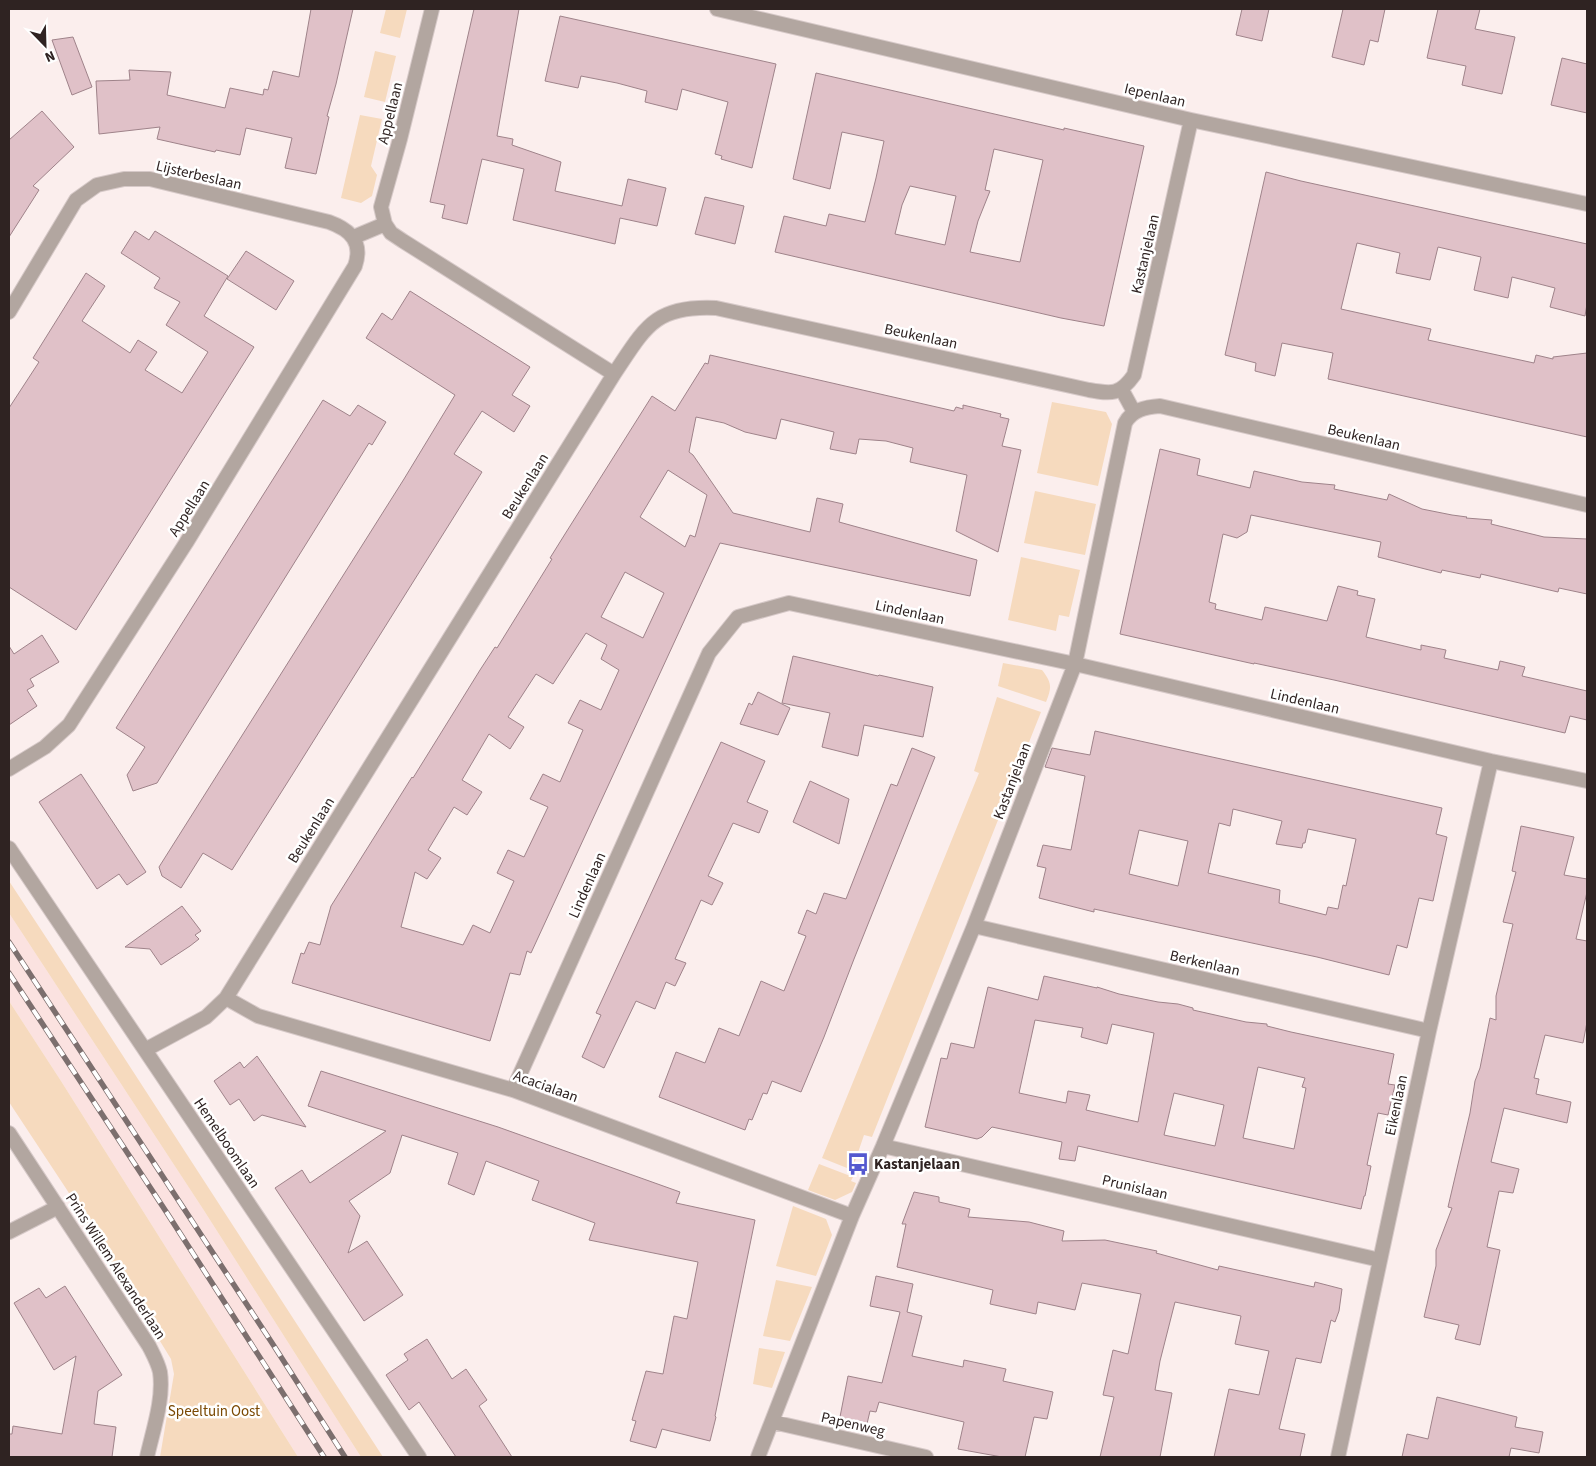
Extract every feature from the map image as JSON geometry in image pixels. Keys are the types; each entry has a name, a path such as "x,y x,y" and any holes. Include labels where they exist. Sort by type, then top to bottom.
{"street":[{"name":"Appellaan","path":"385,224 381,207 432,9"},
{"name":"Iepenlaan","path":"717,9 1191,120 1587,204"},
{"name":"Kastanjelaan","path":"1122,390 1134,375 1191,120"},
{"name":"Lijsterbeslaan","path":"9,312 76,200 97,185 124,179 150,179 329,222 340,226 354,237"},
{"path":"354,237 385,224 391,233 403,241 614,374"},
{"name":"Appellaan","path":"9,770 46,747 69,725 186,543 355,266 358,258 358,249 354,237"},
{"name":"Beukenlaan","path":"145,1050 206,1017 226,998 614,374 643,332 661,317 690,307 716,308 1089,390 1113,393 1122,390"},
{"path":"1122,390 1134,412"},
{"name":"Beukenlaan","path":"1134,412 1144,408 1160,406 1587,505"},
{"name":"Kastanjelaan","path":"758,1457 852,1216 974,926 1075,664 1125,423 1134,412"},
{"name":"Lindenlaan","path":"512,1090 709,653 738,617 789,603 1075,664 1491,761 1587,781"},
{"name":"Eikenlaan","path":"1338,1457 1429,1031 1491,761"},
{"name":"Hemelboomlaan","path":"9,848 419,1457"},
{"name":"Berkenlaan","path":"974,926 1429,1031"},
{"name":"Acacialaan","path":"226,998 258,1016 512,1090 852,1216"},
{"name":"Prins Willem Alexanderlaan","path":"9,1133 150,1346 157,1364 161,1385 147,1457"},
{"name":"Prunislaan","path":"883,1146 1380,1260"},
{"path":"9,1232 58,1207"},
{"name":"Papenweg","path":"773,1422 926,1457"}],"shaded area":[{"path":"9,913 203,1209 361,1457 298,1457 9,1001"}],"green space":[{"path":"386,9 407,9 400,38 380,33"},
{"path":"375,51 396,56 385,102 364,97"},
{"path":"360,115 382,119 371,166 377,175 372,196 361,203 341,198"},
{"path":"1052,402 1106,412 1112,424 1098,486 1037,473"},
{"path":"1035,491 1096,504 1085,555 1024,543"},
{"path":"1021,557 1080,570 1069,617 1059,615 1056,631 1008,620"},
{"path":"1003,663 1042,670 1048,678 1050,685 1046,702 998,686"},
{"path":"997,697 1041,712 872,1137 864,1135 852,1170 822,1158 979,773 974,771"},
{"path":"9,881 383,1457 361,1457 203,1209 9,913"},
{"name":"Speeltuin Oost","path":"9,1001 298,1457 160,1457 174,1374 171,1359 67,1190 9,1102"},
{"path":"819,1164 853,1177 851,1181 856,1183 852,1192 835,1200 808,1190"},
{"path":"793,1206 826,1219 832,1235 816,1276 776,1266"},
{"path":"776,1280 812,1287 790,1341 763,1336"},
{"path":"759,1348 785,1352 772,1388 753,1384"}],"building":[{"path":"311,9 353,9 327,116 329,117 316,174 285,168 292,138 246,128 240,155 216,150 215,152 157,139 160,127 99,134 96,81 130,80 129,70 171,72 167,95 225,108 230,88 263,95 264,89 268,90 273,71 299,77"},
{"path":"474,9 519,9 497,136 513,139 512,145 561,162 555,191 622,206 628,179 666,188 657,226 620,218 615,244 513,220 524,169 482,159 467,224 442,218 445,205 430,202"},
{"path":"1242,9 1269,9 1262,41 1236,35"},
{"path":"1343,9 1385,9 1378,42 1370,40 1364,65 1332,57"},
{"path":"1438,9 1480,9 1475,29 1515,37 1502,94 1462,85 1466,66 1427,58"},
{"path":"560,16 776,64 752,168 721,159 722,156 715,154 728,102 682,89 677,110 645,102 647,91 617,83 581,76 578,88 545,81"},
{"path":"73,37 92,87 72,95 52,40"},
{"path":"1562,58 1587,64 1587,113 1551,105"},
{"path":"816,73 1064,130 1064,128 1144,146 1104,326 1061,318 775,252 784,216 826,226 829,214 865,222 884,141 842,132 830,189 793,179","holes":["994,149 1043,160 1020,262 970,252 978,221 990,191 985,190","910,186 956,196 945,245 895,234 902,205"]},
{"path":"42,111 74,147 33,186 39,190 9,237 9,140"},
{"path":"1266,172 1587,244 1587,304 1585,316 1550,307 1555,288 1512,277 1508,298 1474,290 1481,257 1438,247 1430,280 1396,273 1400,253 1357,243 1341,309 1431,329 1428,340 1534,363 1536,355 1553,359 1553,357 1587,353 1587,437 1328,379 1333,353 1282,343 1275,376 1255,371 1256,363 1225,355"},
{"path":"705,197 744,206 735,244 695,234"},
{"path":"135,231 149,240 155,231 228,276 204,316 254,347 76,630 9,587 9,408 39,362 33,358 86,273 105,286 82,321 130,353 138,340 157,352 145,370 182,393 208,352 166,325 180,302 154,288 160,278 121,253"},
{"path":"246,251 294,281 276,310 227,279"},
{"path":"410,291 530,367 512,395 530,406 514,432 482,411 454,454 482,472 294,772 232,870 203,853 181,888 162,876 159,867 455,395 366,338 382,313 392,320"},
{"path":"710,355 954,411 956,407 963,409 963,405 1001,414 1000,417 1009,419 1002,446 1021,450 998,552 956,531 967,475 910,462 913,448 886,441 859,439 856,454 830,449 834,432 781,419 776,439 745,432 724,423 696,417 689,452 733,513 810,532 817,498 843,504 839,522 977,560 970,596 720,543 531,953 527,951 520,975 510,973 490,1041 292,983 301,953 304,954 309,942 320,945 331,906 480,670 495,647 497,648 552,559 550,558 652,396 675,411 705,363 708,364","holes":["668,470 707,495 695,537 690,535 685,547 640,517","625,572 664,593 643,638 601,617","586,633 607,645 601,659 619,670 601,710 580,700 568,723 583,730 560,782 543,774 530,799 548,807 524,857 508,850 497,873 514,881 490,933 473,925 463,945 401,927 415,872 427,879 441,858 428,850 454,807 467,815 482,792 462,780 489,734 510,749 524,727 508,717 536,674 553,684"]},
{"path":"323,400 350,416 358,405 386,422 372,445 369,443 157,783 133,791 127,775 145,747 116,728"},
{"path":"1160,449 1200,459 1197,475 1250,488 1254,471 1302,482 1335,485 1334,489 1387,500 1389,494 1422,509 1466,518 1492,520 1491,524 1544,537 1587,539 1587,594 1559,588 1558,592 1481,574 1480,578 1442,570 1441,573 1378,557 1381,542 1251,515 1247,532 1237,538 1223,534 1209,602 1216,604 1215,609 1262,620 1265,607 1327,621 1338,586 1358,591 1357,595 1375,599 1366,637 1421,650 1421,645 1446,650 1444,658 1498,670 1500,661 1525,667 1522,676 1587,691 1587,720 1570,716 1565,733 1334,680 1120,634"},
{"path":"42,635 59,662 30,679 34,686 27,690 37,706 9,725 9,646 14,654"},
{"path":"793,656 933,687 923,737 864,725 858,756 822,747 830,713 782,703"},
{"path":"758,692 790,708 778,735 740,724 749,703 752,705"},
{"path":"1095,731 1442,808 1436,834 1447,837 1433,901 1419,898 1407,948 1397,945 1389,975 1317,957 1094,909 1094,912 1039,898 1046,868 1037,866 1043,845 1071,850 1085,776 1045,767 1052,748 1090,755","holes":["1233,809 1282,821 1276,844 1302,848 1308,829 1356,839 1346,886 1343,885 1338,909 1328,907 1326,915 1279,903 1280,890 1208,873 1219,823 1230,826","1139,830 1188,841 1178,886 1129,874"]},
{"path":"721,742 765,761 747,802 768,811 759,833 733,823 708,876 723,883 712,905 701,900 675,959 686,963 675,986 666,982 655,1009 636,1001 604,1068 582,1057 601,1015 596,1013"},
{"path":"912,748 935,757 801,1092 772,1081 767,1094 763,1093 752,1120 749,1119 745,1130 659,1097 676,1052 705,1063 719,1028 739,1036 761,981 784,991 806,936 798,933 807,910 816,914 824,893 846,899 891,784 897,786"},
{"path":"81,774 146,872 127,885 119,874 97,889 39,802"},
{"path":"810,781 849,799 839,844 793,822"},
{"path":"1521,826 1574,837 1564,875 1587,879 1587,892 1576,939 1587,941 1587,1022 1583,1043 1545,1035 1534,1078 1539,1079 1536,1094 1571,1102 1567,1123 1504,1108 1491,1162 1519,1169 1513,1193 1499,1191 1487,1247 1500,1250 1480,1345 1455,1339 1459,1325 1424,1317 1436,1266 1436,1250 1452,1208 1448,1207 1490,1018 1496,1020 1496,996 1513,924 1503,922 1516,872 1512,871"},
{"path":"182,906 201,931 195,935 199,939 190,946 161,965 150,949 125,947"},
{"path":"1044,976 1097,987 1119,994 1178,1004 1193,1008 1193,1010 1246,1022 1267,1024 1267,1026 1291,1032 1394,1054 1388,1084 1395,1085 1388,1115 1378,1113 1367,1165 1371,1166 1361,1209 1078,1146 1075,1161 1059,1159 1062,1142 992,1127 982,1137 977,1139 925,1127 941,1058 947,1059 951,1043 974,1048 988,987 1038,1000","holes":["1035,1020 1083,1028 1081,1037 1107,1044 1112,1024 1154,1033 1138,1122 1086,1110 1090,1095 1068,1091 1066,1103 1019,1093","1258,1067 1305,1078 1302,1087 1306,1088 1294,1149 1243,1138","1174,1093 1224,1105 1215,1146 1164,1135"]},
{"path":"257,1056 306,1127 262,1115 254,1121 239,1099 230,1105 214,1081 240,1062 244,1068"},
{"path":"321,1071 498,1127 680,1192 676,1203 755,1220 710,1441 662,1429 656,1448 630,1441 636,1421 632,1420 646,1371 663,1374 674,1316 687,1319 698,1262 589,1240 595,1223 532,1200 539,1181 486,1161 474,1195 448,1184 458,1153 402,1135 390,1173 349,1201 360,1216 348,1253 367,1241 403,1295 364,1321 275,1188 302,1170 310,1183 386,1131 308,1106"},
{"path":"914,1192 939,1197 939,1202 970,1209 968,1217 1029,1222 1064,1231 1062,1241 1105,1240 1157,1251 1156,1253 1218,1270 1219,1266 1314,1287 1315,1282 1342,1289 1339,1311 1335,1322 1331,1320 1321,1363 1296,1358 1279,1429 1305,1434 1300,1457 1214,1457 1229,1389 1259,1395 1269,1351 1235,1344 1241,1316 1175,1302 1160,1361 1155,1390 1172,1393 1160,1457 1100,1457 1114,1397 1103,1395 1113,1350 1128,1354 1141,1294 1082,1283 1075,1310 1038,1302 1036,1314 990,1304 993,1290 897,1267 906,1224 902,1224"},
{"path":"876,1276 913,1284 907,1312 922,1316 912,1356 963,1367 964,1360 1006,1369 1003,1381 1053,1392 1047,1419 1034,1417 1025,1457 1002,1457 958,1449 964,1422 879,1402 876,1412 870,1411 866,1428 839,1422 848,1376 882,1383 900,1312 870,1306"},
{"path":"65,1286 122,1375 98,1391 94,1424 116,1427 112,1457 9,1457 9,1434 12,1434 13,1426 62,1434 76,1356 54,1370 14,1303 39,1288 46,1298"},
{"path":"427,1339 452,1379 466,1369 487,1400 479,1406 512,1457 456,1457 419,1402 409,1410 386,1375 408,1360 404,1354"},
{"path":"1437,1397 1517,1417 1515,1427 1543,1432 1539,1453 1511,1448 1509,1457 1402,1457 1407,1434 1428,1439"}],"railway":[{"path":"9,942 345,1457"},
{"path":"9,973 167,1213 324,1457"}],"place":[{"name":"Kastanjelaan","path":"858,1164"}]}
